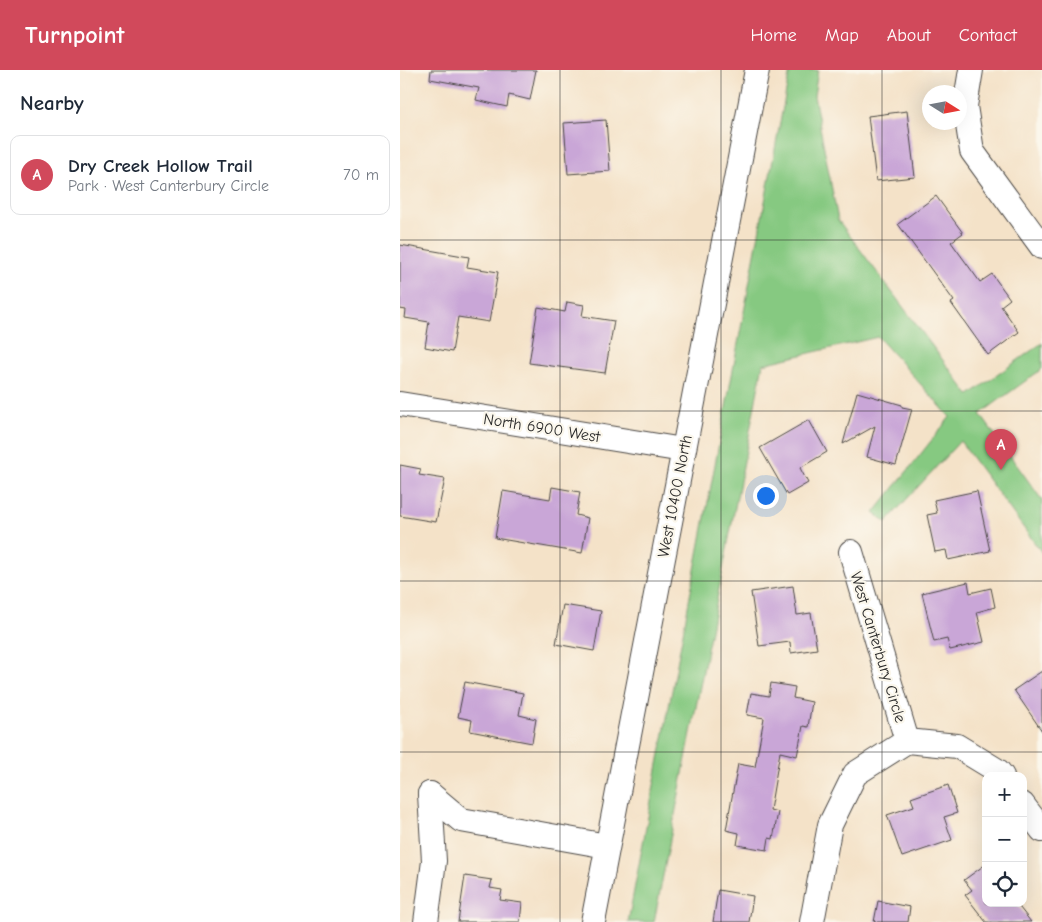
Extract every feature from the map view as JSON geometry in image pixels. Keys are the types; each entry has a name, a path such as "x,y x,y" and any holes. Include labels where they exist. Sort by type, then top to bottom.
{"street":[{"name":"West 10400 North","path":"593,922 756,70"},
{"path":"971,70 965,106 972,151 1042,247"},
{"name":"North 6900 West","path":"400,404 683,450"},
{"name":"West Canterbury Circle","path":"851,552 907,741"},
{"path":"812,922 830,825 855,774 907,741 957,746 999,772"},
{"path":"426,922 434,860 430,794 461,820 607,846"},
{"path":"1027,810 1042,830"}],"green space":[{"path":"790,70 818,70 814,96 838,220 969,395 1042,343 1042,369 980,414 1042,500 1042,553 960,441 886,522 874,513 950,417 878,337 763,364 654,922 628,922"}],"building":[{"path":"431,70 536,70 530,100 509,95 507,107 476,100 479,88 430,79"},
{"path":"907,111 915,177 876,181 868,116"},
{"path":"606,120 610,171 568,174 564,123"},
{"path":"936,196 963,233 951,242 980,282 992,274 1010,299 1001,306 1019,332 988,355 951,303 954,301 898,224"},
{"path":"400,245 469,257 467,267 498,272 489,322 458,317 452,352 425,347 429,322 405,318 406,310 400,309"},
{"path":"567,302 584,305 582,316 614,321 605,373 529,363 538,307 565,312"},
{"path":"857,392 912,409 896,465 867,457 875,426 843,444"},
{"path":"809,420 827,452 800,468 808,483 787,495 760,448"},
{"path":"400,465 421,469 419,475 445,479 436,522 400,516"},
{"path":"552,487 580,492 576,515 588,518 582,553 495,538 503,491 550,499"},
{"path":"977,491 990,551 948,560 946,550 935,552 927,515 937,513 934,500"},
{"path":"968,582 970,593 991,588 995,607 977,612 984,642 950,650 947,639 934,642 922,593"},
{"path":"793,586 797,615 811,613 817,649 791,653 790,642 759,646 751,592"},
{"path":"563,605 601,611 594,651 556,644"},
{"path":"1042,671 1042,731 1014,690"},
{"path":"465,682 523,693 519,715 536,719 532,743 470,731 472,720 458,717"},
{"path":"771,683 795,687 793,698 812,702 808,727 803,726 797,756 780,752 770,810 778,812 773,839 769,838 767,850 737,845 739,833 726,830 738,764 755,767 764,718 747,715 751,693 769,696"},
{"path":"948,785 957,813 944,817 952,840 902,857 887,815 914,806 911,798"},
{"path":"982,867 982,907 1019,907 1031,922 986,922 965,895 972,890 964,880"},
{"path":"465,876 492,880 490,888 502,890 500,900 522,903 520,922 458,922"},
{"path":"718,890 753,896 749,922 713,922"},
{"path":"878,901 910,907 908,922 874,922"}],"place":[{"name":"Dry Creek Hollow Trail","path":"1001,470"}]}
